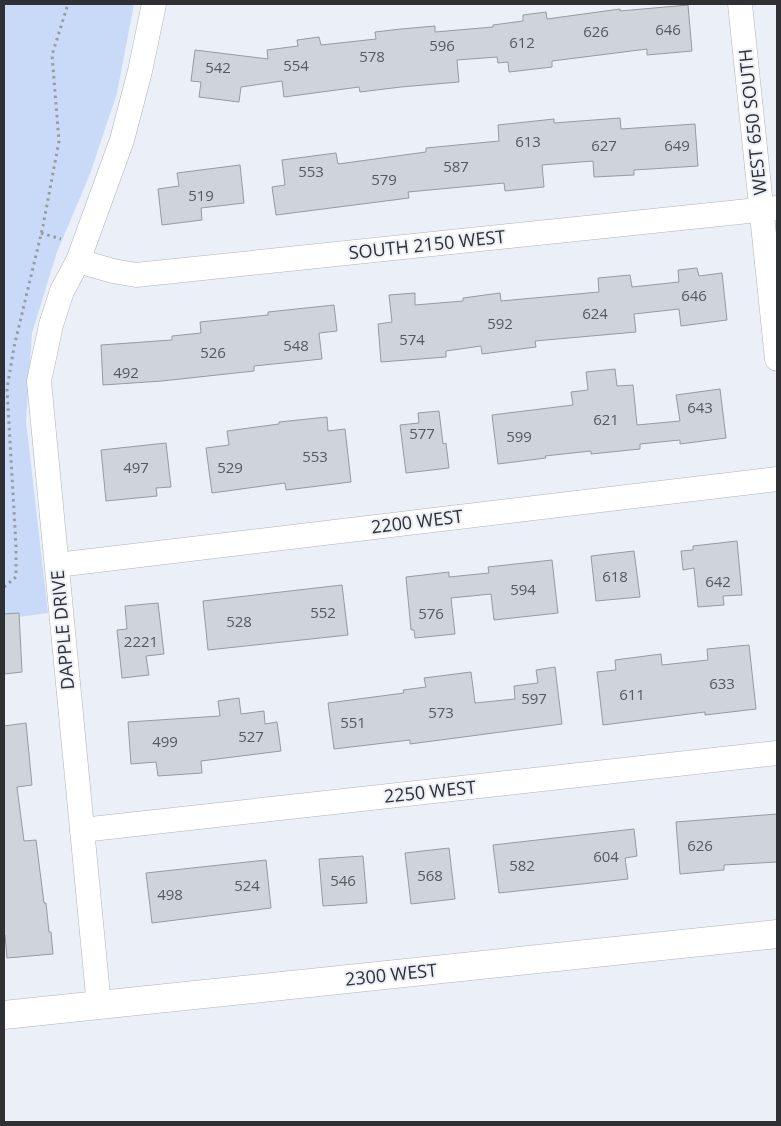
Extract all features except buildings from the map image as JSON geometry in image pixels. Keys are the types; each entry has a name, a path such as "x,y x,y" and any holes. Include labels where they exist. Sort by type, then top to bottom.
{"main road":[{"name":"2300 WEST","path":"4,1015 777,934"}],"street":[{"name":"DAPPLE DRIVE","path":"99,1006 39,381 51,325 62,291 78,261 122,140 154,4"},
{"name":"WEST 650 SOUTH","path":"740,4 769,209 777,359"},
{"name":"SOUTH 2150 WEST","path":"78,261 114,272 136,275 769,209"},
{"name":"2200 WEST","path":"57,565 777,480"},
{"name":"2250 WEST","path":"82,830 777,753"}],"path":[{"path":"4,587 16,578 16,546 7,389 14,346 41,233 59,141 52,55 68,4"},
{"path":"41,233 61,239"}],"shaded area":[{"path":"4,4 134,4 117,93 90,174 57,252 32,333 26,421 48,613 4,619"}]}
